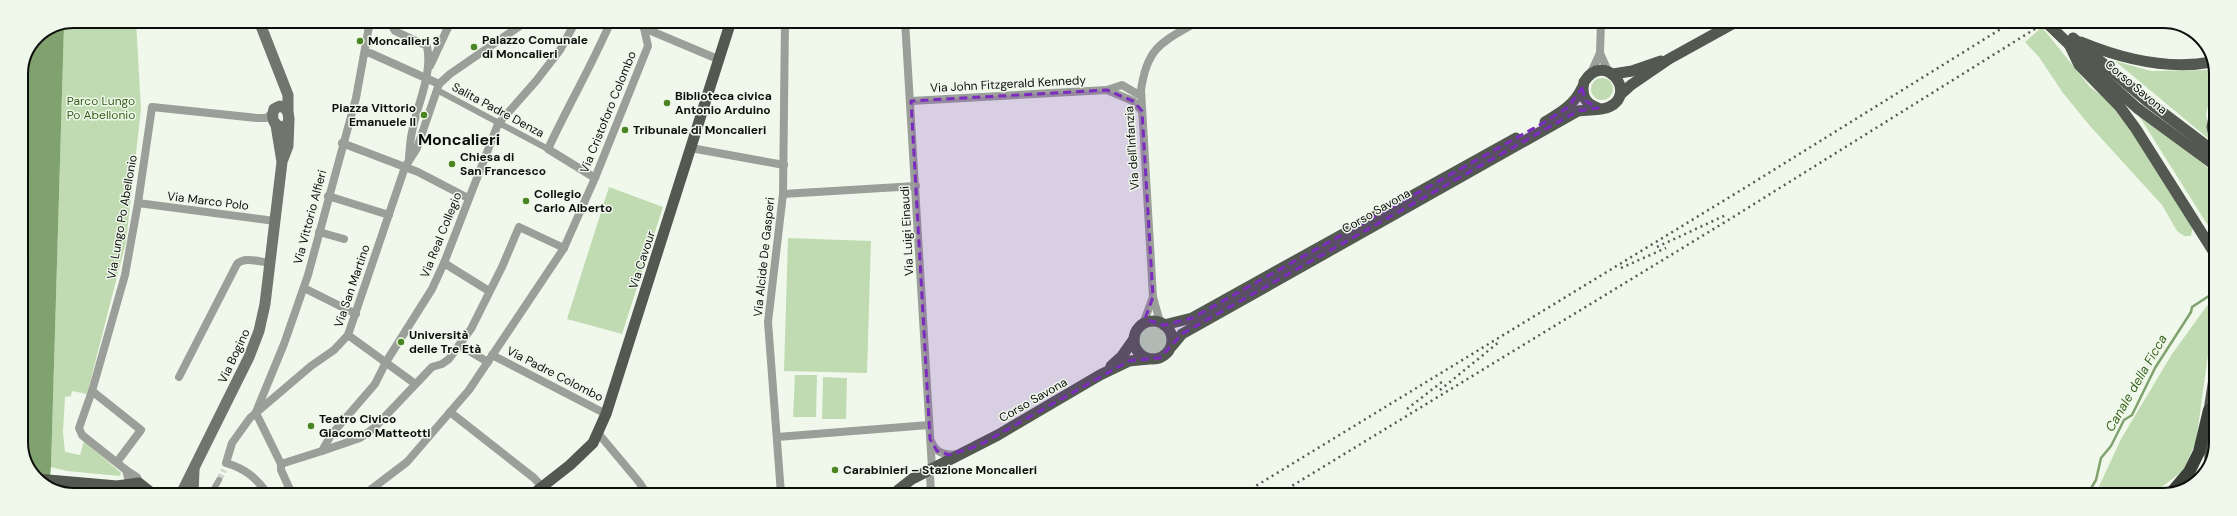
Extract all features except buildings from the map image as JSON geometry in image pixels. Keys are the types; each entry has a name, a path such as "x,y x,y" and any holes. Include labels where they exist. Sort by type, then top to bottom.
{"highway":[{"path":"2178,485 2189,472 2199,452 2208,410"}],"main road":[{"path":"262,28 288,95 288,146 282,162"},
{"name":"Via Cavour","path":"548,488 585,451 598,433 606,414 729,28"},
{"path":"1669,59 1632,71 1597,71 1592,73 1587,77 1582,88 1586,101 1598,108 1603,109 1614,104 1620,95 1631,85 1669,59 1725,28"},
{"name":"Corso Savona","path":"2054,28 2209,148"},
{"path":"2071,41 2134,59 2163,63 2207,62"},
{"path":"2071,41 2079,65 2120,107 2209,245"},
{"name":"Corso Savona","path":"2071,41 2137,108 2209,161"},
{"path":"1610,72 1620,85 1620,95"},
{"path":"282,162 275,117 280,102 283,82"},
{"name":"Corso Savona","path":"1162,323 1185,320 1199,314 1543,123 1568,107 1577,98 1582,88"},
{"path":"275,117 282,106 289,116"},
{"name":"Corso Savona","path":"1172,346 1182,334 1578,111 1598,108"},
{"path":"275,117 284,127 289,116"},
{"name":"Via Bogino","path":"184,488 257,338 264,311 282,162"},
{"path":"1148,322 1162,323 1172,336 1172,346 1165,356 1155,360 1149,359 1138,352 1134,339 1135,333 1143,324 1148,322"},
{"name":"Corso Savona","path":"1100,375 1122,356 1134,339"},
{"name":"Corso Savona","path":"931,472 959,460 978,446 1100,375 1129,361 1149,359"},
{"path":"2209,405 2209,436"},
{"name":"Corso Savona","path":"902,488 931,472 957,454 978,446"},
{"name":"Via Bogino","path":"193,488 194,470"},
{"path":"50,481 68,484 131,487"},
{"path":"59,485 68,484 82,488"}],"street":[{"name":"Via Vittorio Alfieri","path":"256,413 284,344 304,288 342,143 356,98 369,28"},
{"path":"393,28 395,31 427,46 429,59 427,74 412,132 409,158"},
{"path":"427,74 448,28"},
{"path":"409,158 417,148 438,87 450,74 517,28"},
{"name":"Via Real Collegio","path":"322,451 331,435 375,384 386,362 432,289 498,124 536,82 560,50 572,28"},
{"path":"595,178 548,149 572,99 596,57 608,28"},
{"name":"Via Cristoforo Colombo","path":"373,488 407,462 469,390 564,248 595,178 648,46 646,28"},
{"path":"652,28 720,60"},
{"name":"Via Alcide De Gasperi","path":"781,488 768,322 783,194 784,28"},
{"name":"Via Luigi Einaudi","path":"905,28 916,186 930,439 931,488"},
{"name":"Via dell'Infanzia","path":"1162,323 1153,297 1141,96 1143,74 1150,58 1164,41 1186,28"},
{"path":"1592,73 1600,53 1601,28"},
{"path":"365,53 370,53 427,74 438,87"},
{"path":"1600,53 1610,72"},
{"name":"Via John Fitzgerald Kennedy","path":"911,101 1107,90 1122,85 1141,96"},
{"name":"Salita Padre Denza","path":"438,87 498,124 548,149"},
{"name":"Via John Fitzgerald Kennedy","path":"1107,90 1133,101 1142,112"},
{"name":"Via Lungo Po Abellonio","path":"117,462 80,432 80,419 92,391 125,275 138,203 152,107 257,118 275,117"},
{"path":"342,143 405,167 468,198"},
{"path":"692,148 784,165"},
{"name":"Via San Martino","path":"264,488 261,483 240,467 225,466 232,443 250,418 311,366 334,350 348,335 409,158"},
{"path":"783,194 916,186"},
{"path":"328,196 390,215"},
{"name":"Via Marco Polo","path":"138,203 275,221"},
{"path":"281,464 360,438 374,428 414,383 432,366 442,364 449,359 471,329 502,267 519,227 564,248"},
{"path":"319,232 344,239"},
{"path":"179,377 240,260 270,263"},
{"path":"444,262 489,291"},
{"path":"304,288 356,314"},
{"name":"Via dell'Infanzia","path":"1143,324 1153,297"},
{"path":"348,335 414,383"},
{"name":"Via Padre Colombo","path":"459,345 490,358 606,414"},
{"path":"92,391 141,430 117,462 126,470 131,487"},
{"path":"450,412 544,488"},
{"path":"256,413 281,464 281,470 289,488"},
{"path":"777,437 929,424"},
{"path":"598,433 643,488"},
{"path":"930,439 938,451 949,455 957,454"},
{"path":"214,488 219,480"}],"highlighted area":[{"path":"1582,88 1586,101 1598,108 1578,111 1182,334 1160,358 1129,361 978,446 949,455 937,451 930,439 911,101 1107,90 1133,101 1142,111 1153,297 1145,319 1164,325 1192,318 1543,123 1568,107"}],"green space":[{"name":"Parco Lungo Po Abellonio","path":"136,28 141,109 126,242 87,394 72,391 71,396 65,397 63,432 65,452 80,455 84,441 121,473 120,476 67,471 51,467 64,29"},
{"path":"2043,28 2090,87 2115,106 2193,226 2191,236 2184,236 2177,231 2162,205 2090,126 2063,93 2039,57 2025,42"},
{"path":"2115,61 2151,71 2209,70 2209,102 2206,114 2209,139"},
{"path":"1602,78 1610,81 1613,89 1610,97 1602,100 1594,97 1591,89 1594,81"},
{"path":"2136,111 2209,168 2209,227"},
{"path":"609,187 663,207 622,334 567,319"},
{"path":"788,238 871,241 867,373 784,371"},
{"path":"2209,303 2209,348 2196,442 2183,471 2160,488 2098,488 2121,439 2172,354"},
{"path":"1153,326 1163,330 1167,340 1163,350 1153,354 1143,350 1139,340 1143,330"},
{"path":"795,375 817,375 816,417 793,417"},
{"path":"823,377 847,378 846,419 822,419"},
{"path":"2199,467 2199,470 2193,477 2187,481"}],"shaded area":[{"path":"64,29 49,481 36,468 28,445 28,74 32,56 41,41 48,36"}],"waterway":[{"name":"Canale della Ficca","path":"2091,488 2096,480 2101,458 2111,446 2124,420 2132,415 2155,368 2191,312 2192,307 2209,296"}],"tunnel":[{"path":"219,480 224,470"}],"railway":[{"path":"1252,488 1751,184 2002,28"},
{"path":"1288,488 1730,219 2036,28"},
{"path":"1657,247 1726,215"},
{"path":"1621,268 1666,248"},
{"path":"1440,390 1499,342"},
{"path":"1407,409 1443,381"}],"place":[{"name":"Moncalieri 3","path":"360,41"},
{"name":"Palazzo Comunale di Moncalieri","path":"474,47"},
{"name":"Biblioteca civica Antonio Arduino","path":"667,103"},
{"name":"Piazza Vittorio Emanuele II","path":"424,115"},
{"name":"Tribunale di Moncalieri","path":"625,130"},
{"name":"Chiesa di San Francesco","path":"452,164"},
{"name":"Collegio Carlo Alberto","path":"526,201"},
{"name":"Università delle Tre Età","path":"401,342"},
{"name":"Teatro Civico Giacomo Matteotti","path":"311,426"},
{"name":"Carabinieri – Stazione Moncalieri","path":"835,470"}],"district":[{"name":"Moncalieri","path":"459,139"}]}
